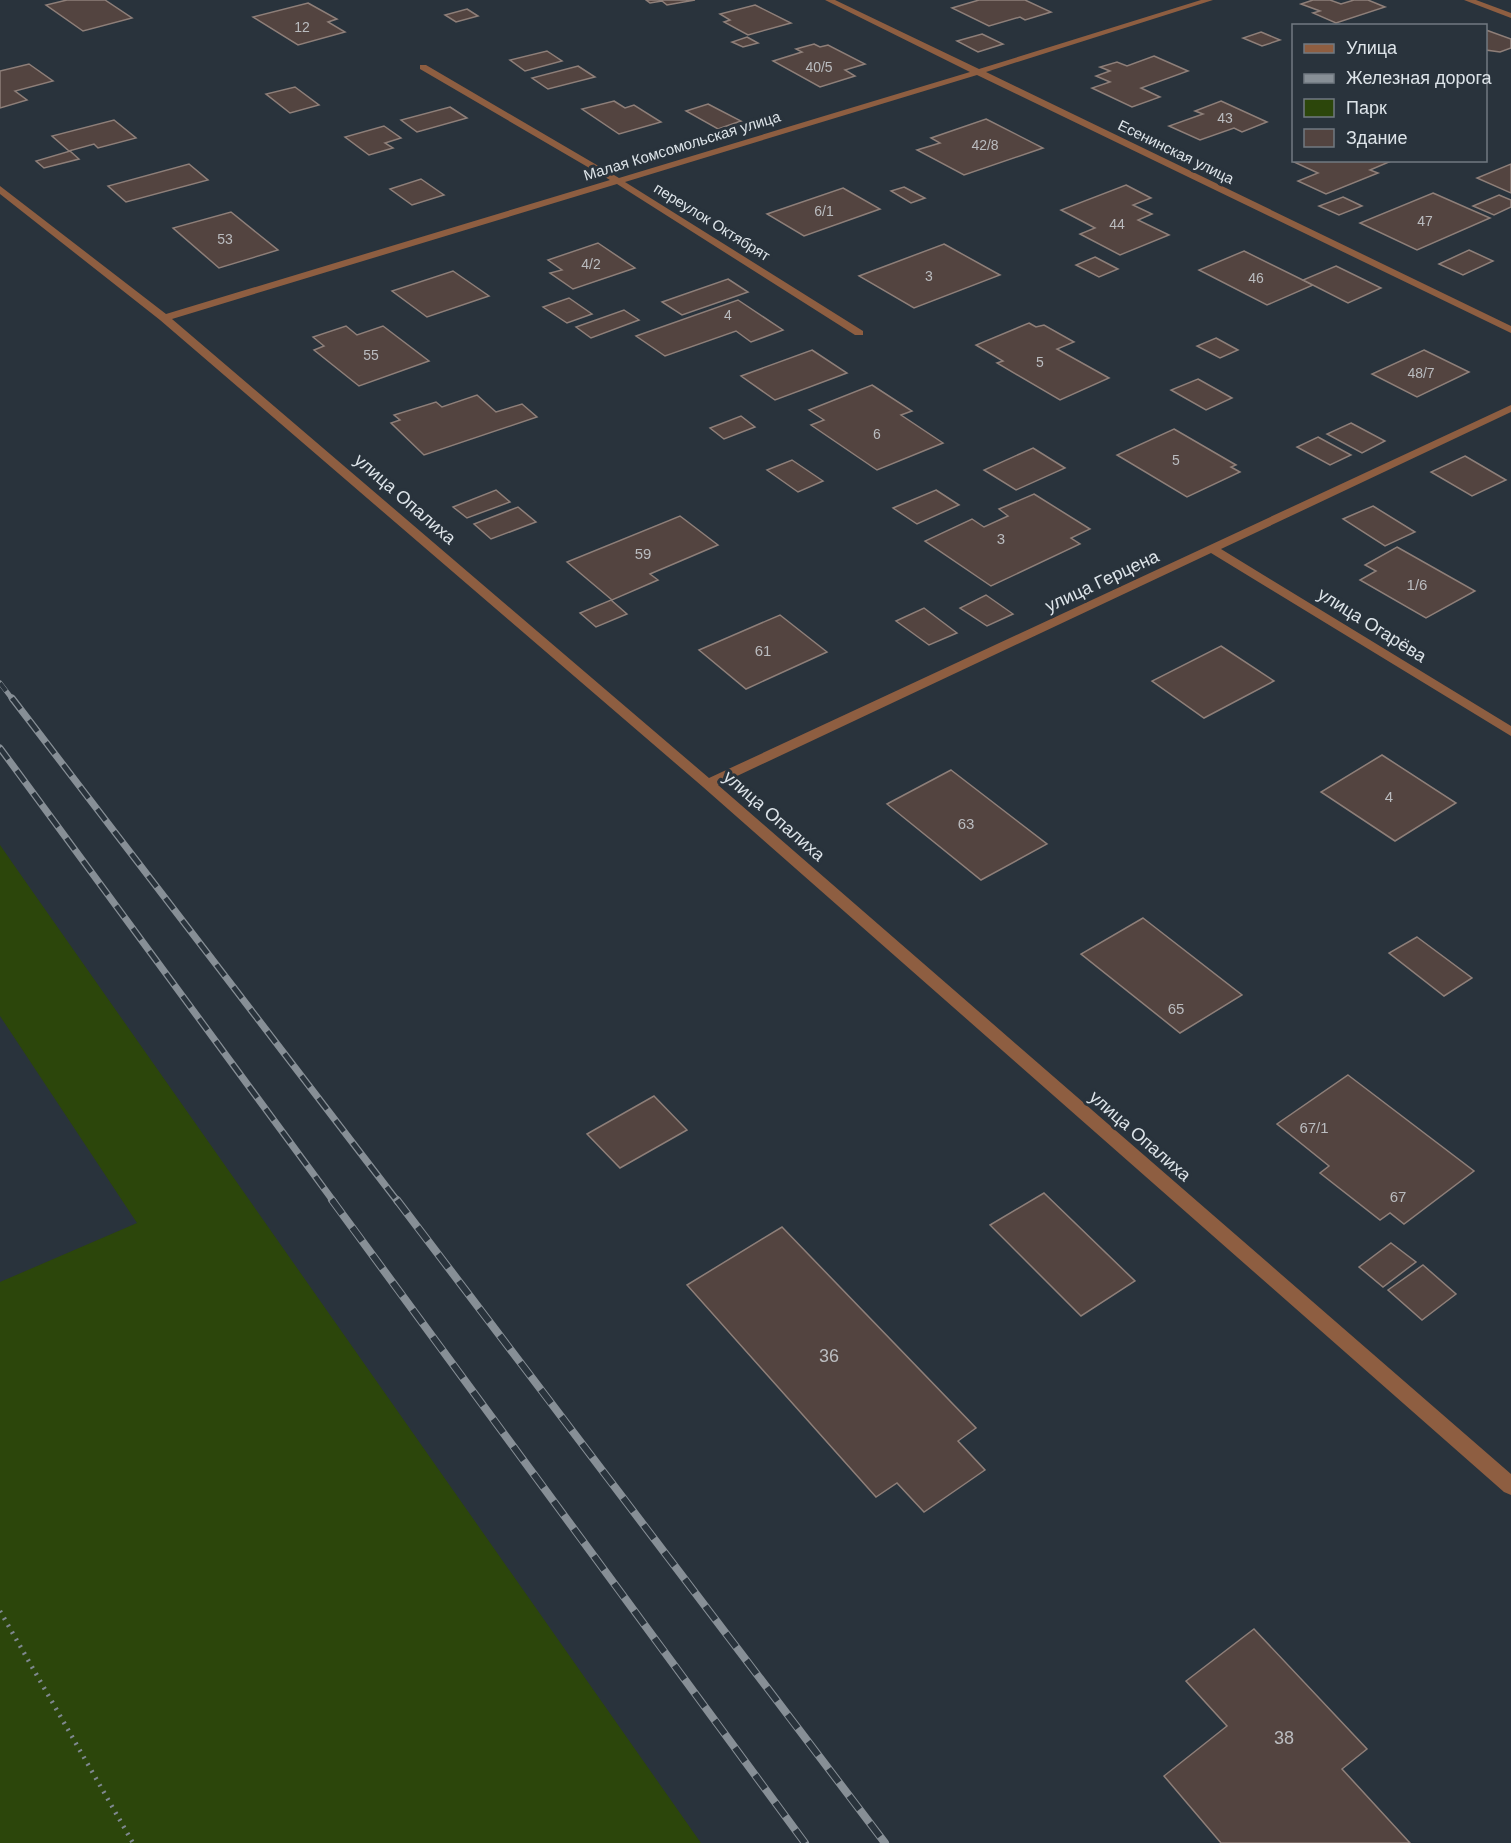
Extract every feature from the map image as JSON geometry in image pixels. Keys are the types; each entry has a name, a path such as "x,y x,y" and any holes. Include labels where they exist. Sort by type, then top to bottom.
{"street":[{"name":"Есенинская улица","path":"829,0 1511,330"},
{"name":"Малая Комсомольская улица","path":"164,318 1209,0"},
{"path":"1468,0 1511,16"},
{"name":"переулок Октябрят","path":"423,68 618,181 859,333"},
{"name":"улица Опалиха","path":"0,189 164,318 708,784 1511,1486"},
{"name":"улица Герцена","path":"708,784 1511,408"},
{"name":"улица Огарёва","path":"1214,549 1511,732"}],"path":[{"path":"0,1611 134,1843"}],"green space":[{"path":"0,845 701,1843 0,1843 0,1282 137,1223 0,1016"}],"building":[{"path":"67,0 105,0 132,18 83,31 46,5"},
{"path":"646,0 695,0 667,5 662,1 650,3"},
{"path":"979,0 1025,0 1051,12 1025,20 1020,17 989,26 952,8"},
{"path":"1313,0 1330,0 1341,4 1354,0 1368,0 1385,7 1336,23 1313,13 1320,11 1301,4"},
{"path":"308,3 337,19 328,22 345,32 298,45 253,17"},
{"path":"755,5 791,23 748,35 724,22 730,20 720,14"},
{"path":"467,9 478,16 456,22 445,15"},
{"path":"1487,30 1511,39 1511,48 1500,52 1487,50"},
{"path":"1261,32 1280,40 1262,46 1243,38"},
{"path":"982,34 1003,44 978,52 957,41"},
{"path":"747,37 758,43 743,47 732,42"},
{"path":"814,44 820,47 828,45 865,64 845,70 855,76 820,87 773,61 802,52 796,49"},
{"path":"547,51 562,61 525,71 510,60"},
{"path":"1154,56 1188,71 1141,88 1160,97 1132,107 1092,88 1110,82 1096,76 1110,71 1100,67 1117,62 1127,66"},
{"path":"29,64 53,81 15,91 27,100 0,108 0,71"},
{"path":"578,66 595,77 548,89 532,78"},
{"path":"295,87 319,105 290,113 266,94"},
{"path":"614,101 625,108 634,105 661,122 619,134 582,109"},
{"path":"1221,101 1267,122 1242,132 1234,128 1200,140 1169,126 1203,114 1195,111"},
{"path":"708,104 741,121 718,129 686,111"},
{"path":"450,107 467,118 417,132 401,120"},
{"path":"986,119 1043,148 964,175 917,150 940,143 931,138"},
{"path":"114,120 136,138 98,148 94,144 69,151 52,136"},
{"path":"384,126 401,138 385,143 393,148 369,155 345,137"},
{"path":"70,151 79,159 44,168 36,161"},
{"path":"1294,162 1389,162 1370,170 1378,173 1326,194 1298,181 1318,173"},
{"path":"189,164 208,180 126,202 108,186"},
{"path":"1511,164 1511,193 1477,178"},
{"path":"421,179 444,195 412,205 390,189"},
{"path":"1126,185 1151,198 1133,205 1152,214 1138,220 1169,235 1120,255 1080,234 1095,228 1061,210"},
{"path":"904,187 925,198 911,203 891,191"},
{"path":"843,188 880,209 804,236 767,214"},
{"path":"1433,193 1490,218 1417,250 1360,223"},
{"path":"1499,195 1511,200 1511,207 1494,215 1473,206"},
{"path":"1343,197 1362,206 1339,215 1319,206"},
{"path":"231,212 278,250 219,268 173,228"},
{"path":"598,243 635,268 573,289 550,273 562,270 548,260"},
{"path":"944,244 1000,275 914,308 859,276"},
{"path":"1469,250 1493,261 1463,275 1439,264"},
{"path":"1244,251 1313,285 1267,305 1199,270"},
{"path":"1095,257 1118,269 1099,277 1076,265"},
{"path":"1336,266 1381,288 1348,303 1303,280"},
{"path":"453,271 489,296 427,317 392,291"},
{"path":"728,279 748,292 682,315 662,302"},
{"path":"569,298 592,314 567,323 543,307"},
{"path":"738,300 783,330 751,342 736,331 665,356 636,336"},
{"path":"624,310 639,320 591,338 576,327"},
{"path":"1029,323 1036,327 1044,325 1074,342 1057,349 1109,378 1060,400 997,363 1003,361 976,345"},
{"path":"346,326 357,335 383,326 429,361 359,386 314,350 324,346 313,337"},
{"path":"1216,338 1238,350 1220,358 1197,346"},
{"path":"812,350 847,373 775,400 741,376"},
{"path":"1424,350 1469,372 1417,397 1372,374"},
{"path":"1198,379 1232,398 1206,410 1171,390"},
{"path":"872,385 912,411 901,415 943,443 877,470 811,425 824,420 809,410"},
{"path":"477,395 496,412 522,404 537,417 424,455 391,423 400,420 394,415 436,402 442,407"},
{"path":"741,416 755,427 724,439 710,428"},
{"path":"1351,423 1385,441 1362,453 1327,434"},
{"path":"1174,429 1236,465 1231,467 1240,472 1187,497 1117,455"},
{"path":"1318,437 1351,455 1330,465 1297,447"},
{"path":"1033,448 1065,468 1016,490 984,470"},
{"path":"1465,456 1506,480 1472,496 1431,472"},
{"path":"792,460 823,481 798,492 767,470"},
{"path":"496,490 510,502 467,518 453,507"},
{"path":"936,490 959,505 917,524 893,508"},
{"path":"1034,494 1090,529 1071,538 1080,544 991,586 925,541 972,519 984,527 1008,516 999,509"},
{"path":"1373,506 1415,532 1385,546 1343,519"},
{"path":"518,507 536,522 491,539 474,524"},
{"path":"680,516 718,545 650,574 658,580 612,600 567,562"},
{"path":"1397,547 1475,591 1426,618 1360,580 1376,571 1365,565"},
{"path":"986,595 1013,614 987,626 960,608"},
{"path":"611,600 627,614 596,627 580,613"},
{"path":"924,608 957,633 929,645 896,621"},
{"path":"780,615 827,652 746,689 699,650"},
{"path":"1221,646 1274,681 1204,718 1152,681"},
{"path":"1382,755 1456,803 1395,841 1321,792"},
{"path":"951,770 1047,844 981,880 887,804"},
{"path":"1143,918 1242,995 1180,1033 1081,954"},
{"path":"1417,937 1472,978 1444,996 1389,953"},
{"path":"1348,1075 1474,1171 1404,1224 1390,1213 1380,1220 1320,1173 1329,1166 1277,1124"},
{"path":"654,1096 687,1130 620,1168 587,1134"},
{"path":"1044,1193 1135,1281 1081,1316 990,1225"},
{"path":"782,1227 976,1428 958,1441 985,1470 924,1512 897,1483 876,1497 687,1285"},
{"path":"1391,1243 1416,1262 1383,1287 1359,1267"},
{"path":"1423,1265 1456,1294 1422,1320 1388,1290"},
{"path":"1254,1629 1367,1749 1342,1769 1410,1843 1221,1843 1164,1776 1227,1726 1186,1681"}],"railway":[{"path":"0,683 13,700"},
{"path":"12,698 398,1202"},
{"path":"0,748 334,1202"},
{"path":"332,1200 805,1843"},
{"path":"397,1200 885,1843"}]}
